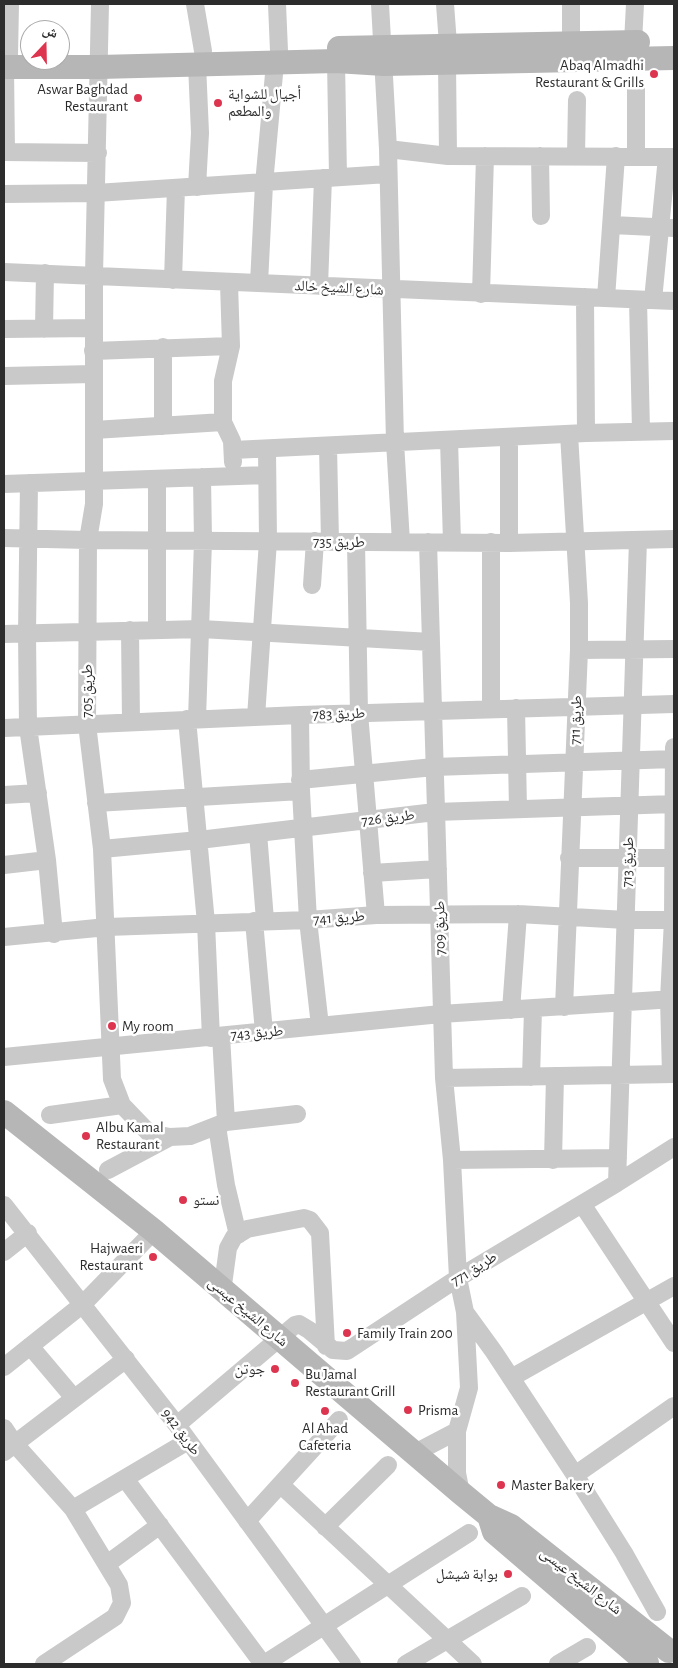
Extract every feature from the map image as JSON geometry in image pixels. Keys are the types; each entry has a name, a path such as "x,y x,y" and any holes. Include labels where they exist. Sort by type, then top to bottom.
{"street":[{"path":"10,4 10,60 5,152 98,153"},
{"name":"طريق 705","path":"100,4 93,328 94,504 88,540 87,724 102,849 107,927 112,1079 122,1105"},
{"path":"195,4 200,58 200,133 197,187"},
{"path":"259,283 264,184 277,57 277,4"},
{"path":"380,4 388,149 395,442 401,542"},
{"path":"445,4 448,156"},
{"path":"571,4 571,43"},
{"path":"633,42 635,4"},
{"path":"10,60 383,55 447,53 571,43 674,42"},
{"path":"447,53 674,58"},
{"path":"277,57 336,61 383,55"},
{"path":"70,56 100,60"},
{"path":"319,286 331,178 336,61"},
{"path":"636,86 636,156"},
{"path":"576,156 577,100"},
{"path":"388,149 448,156 671,157 667,228 646,300 641,431"},
{"path":"481,294 484,156"},
{"path":"540,156 540,216"},
{"path":"606,298 616,156"},
{"path":"4,194 96,193 264,184 388,174"},
{"path":"173,280 176,188"},
{"path":"612,225 667,228"},
{"name":"شارع الشيخ خالد","path":"4,272 674,301"},
{"path":"44,329 45,273"},
{"path":"229,283 230,346 223,382 223,422 232,441 233,476"},
{"name":"طريق 711","path":"564,1007 579,650 576,541 577,433 585,297"},
{"path":"4,329 93,328"},
{"path":"93,351 230,346"},
{"path":"163,347 163,426"},
{"path":"4,376 93,374"},
{"path":"94,430 223,422"},
{"path":"233,450 267,450 577,433 674,430"},
{"path":"509,437 510,543"},
{"path":"449,440 452,542"},
{"path":"312,585 322,541 328,446"},
{"path":"256,716 268,541 267,450"},
{"path":"4,484 267,475"},
{"path":"202,477 201,629 192,719 193,796 199,840 216,1037 226,1185 238,1235"},
{"path":"156,479 157,629"},
{"path":"29,483 28,727 47,860 54,934"},
{"name":"طريق 735","path":"4,538 510,543 674,540"},
{"name":"طريق 713","path":"618,1183 638,540"},
{"path":"356,542 359,713 376,915"},
{"name":"طريق 709","path":"428,542 435,812 441,914 441,1014 444,1078 452,1160 458,1278 465,1312 469,1388 457,1431 457,1473 460,1493"},
{"path":"491,542 491,709"},
{"path":"4,634 87,630 201,629 431,642"},
{"path":"130,630 131,722"},
{"path":"579,650 674,650"},
{"name":"طريق 783","path":"4,728 256,716 674,704"},
{"path":"516,708 518,809"},
{"path":"300,715 301,785 308,920 320,1026"},
{"path":"96,803 193,796 301,785 364,774 434,767 632,761 674,755 673,1074 444,1078"},
{"path":"4,795 38,793"},
{"name":"طريق 726","path":"102,849 199,840 435,812 674,804"},
{"path":"258,833 264,1032"},
{"path":"569,858 674,858"},
{"path":"4,865 47,860"},
{"path":"372,873 438,869"},
{"path":"511,1010 518,914"},
{"name":"طريق 741","path":"4,937 54,934 107,927 206,924 260,920 308,920 376,915 518,914 626,920 674,920"},
{"name":"طريق 743","path":"4,1057 88,1050 110,1045 216,1037 441,1014 623,1004 672,999"},
{"path":"531,1077 533,1009"},
{"path":"553,1160 555,1076"},
{"path":"50,1116 122,1105 149,1133 170,1137 190,1136 222,1124 297,1114"},
{"name":"شارع الشيخ عيسى","path":"5,1115 154,1232 222,1292 286,1344 460,1493 489,1516 511,1526 671,1652"},
{"path":"108,1170 170,1137"},
{"name":"طريق 771","path":"326,1346 333,1350 347,1351 458,1278 673,1150"},
{"path":"452,1160 618,1158"},
{"path":"582,1204 674,1343"},
{"name":"طريق 942","path":"4,1205 28,1233 177,1425 352,1664"},
{"path":"222,1292 228,1248 238,1235 247,1229 304,1218 314,1225 320,1233 326,1346"},
{"path":"4,1367 83,1304 154,1232"},
{"path":"4,1252 28,1233"},
{"path":"512,1378 674,1286"},
{"name":"طريق 709","path":"465,1312 512,1378 575,1475 624,1553 657,1612"},
{"path":"177,1425 286,1344 295,1325 299,1324 308,1330 326,1346"},
{"path":"30,1346 74,1398"},
{"path":"9,1447 126,1359"},
{"path":"575,1475 674,1406"},
{"path":"247,1521 339,1420"},
{"path":"4,1428 9,1447 73,1509 119,1584 122,1603 115,1617 44,1664"},
{"path":"415,1453 457,1431"},
{"path":"73,1509 126,1480 188,1441"},
{"path":"325,1527 388,1465"},
{"path":"126,1480 264,1664 469,1533"},
{"path":"281,1485 473,1664"},
{"name":"شارع الشيخ عيسى","path":"489,1516 494,1532 647,1664"},
{"path":"107,1564 160,1525"},
{"path":"406,1664 522,1596"},
{"path":"558,1664 588,1647"},
{"path":"647,1664 656,1654 671,1652"}],"place":[{"name":"Abaq Almadhi Restaurant & Grills","path":"654,74"},
{"name":"Aswar Baghdad Restaurant","path":"138,98"},
{"name":"أجيال للشواية والمطعم","path":"218,103"},
{"name":"My room","path":"112,1026"},
{"name":"Albu Kamal Restaurant","path":"86,1136"},
{"name":"نستو","path":"183,1200"},
{"name":"Hajwaeri Restaurant","path":"153,1257"},
{"name":"Family Train 200","path":"347,1333"},
{"name":"جوتن","path":"275,1369"},
{"name":"Bu Jamal Restaurant Grill","path":"295,1383"},
{"name":"Prisma","path":"408,1410"},
{"name":"Al Ahad Cafeteria","path":"325,1411"},
{"name":"Master Bakery","path":"501,1485"},
{"name":"بوابة شيشل","path":"508,1574"}]}
